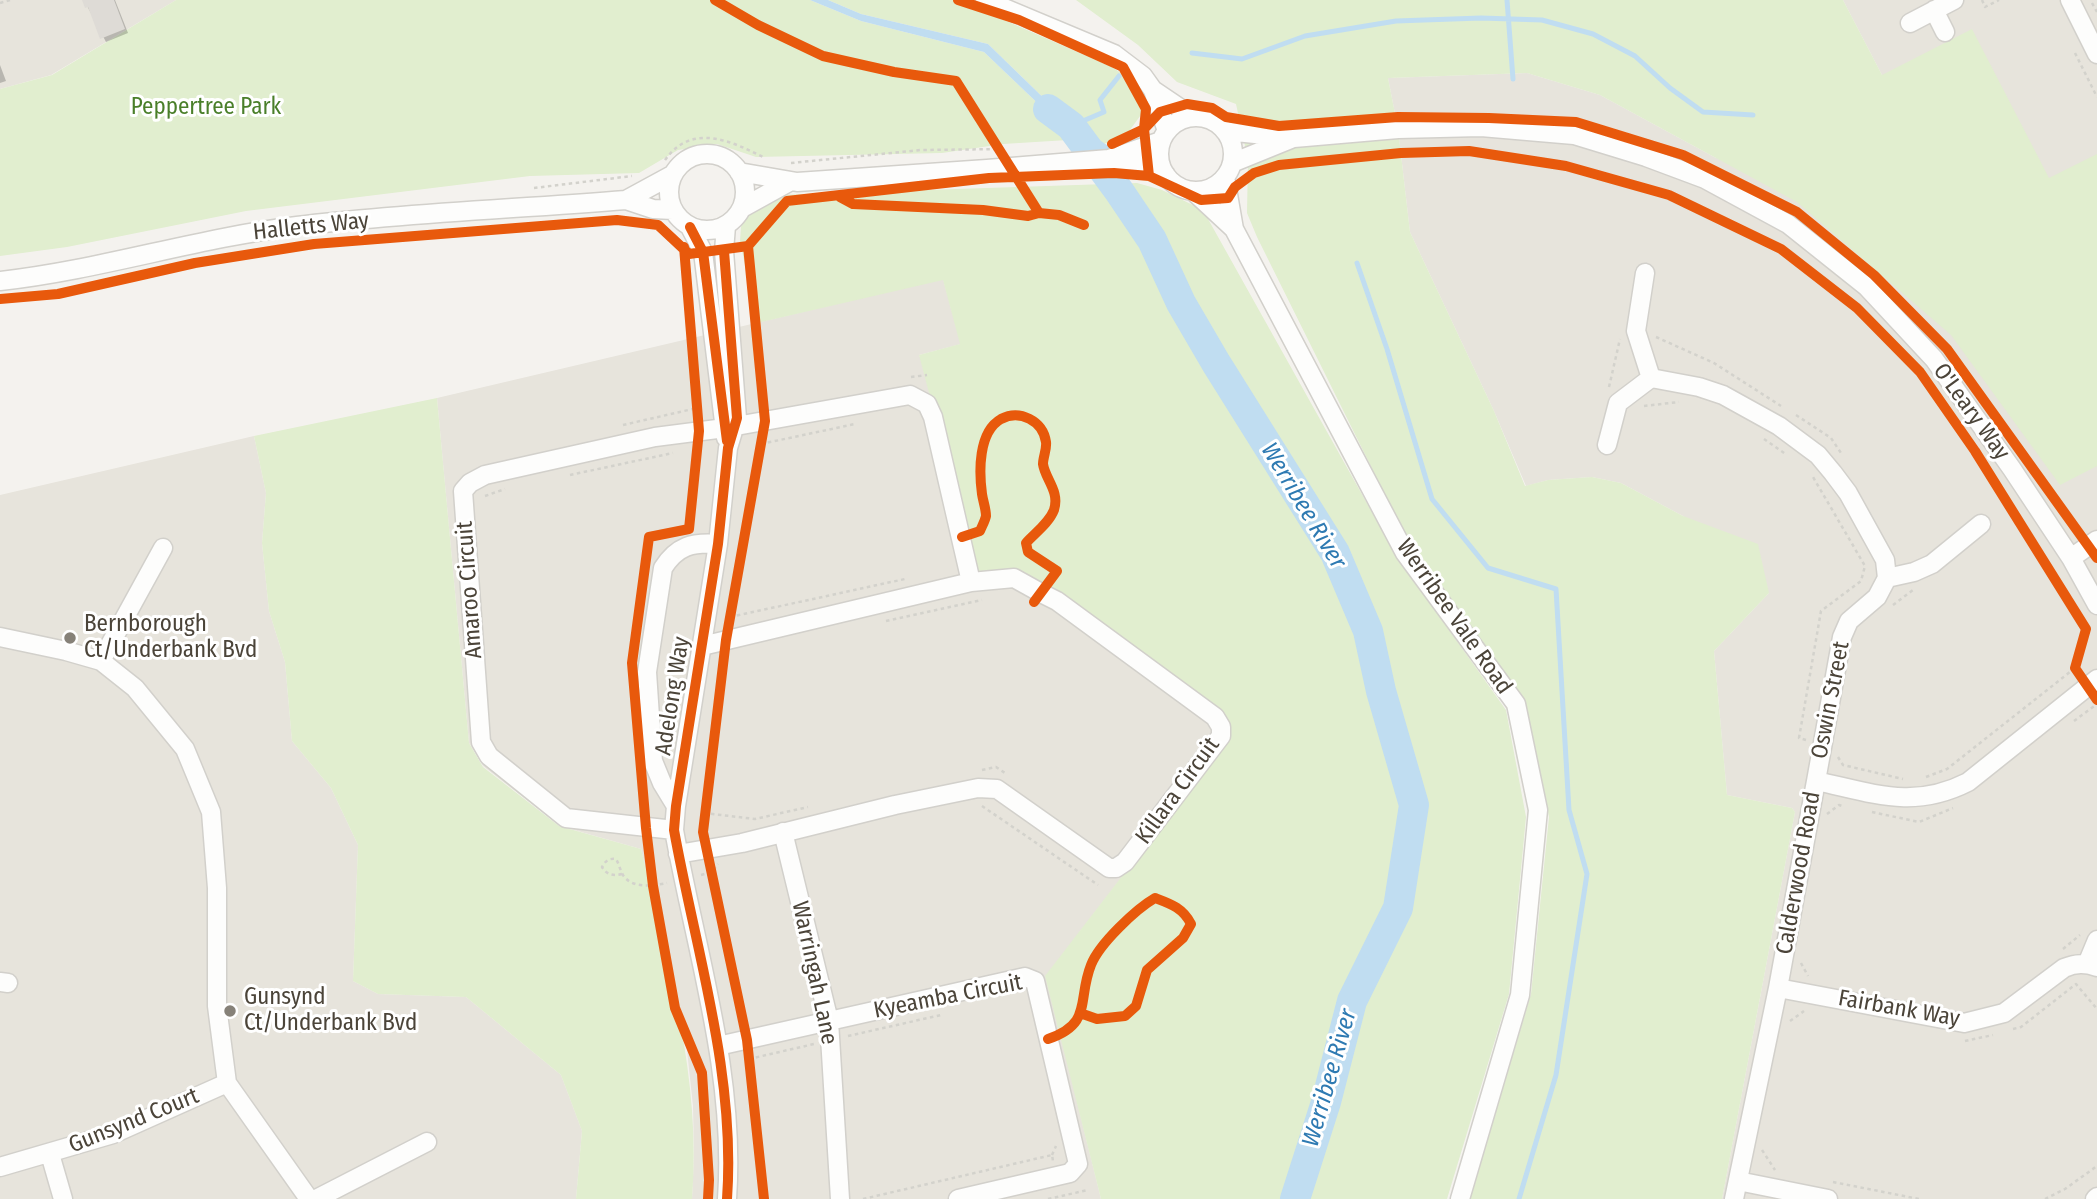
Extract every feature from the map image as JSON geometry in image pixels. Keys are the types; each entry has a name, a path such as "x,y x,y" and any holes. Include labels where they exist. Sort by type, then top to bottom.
{"street":[{"path":"739,172 789,182 1109,159 1148,166 1183,188 1193,191 1206,190 1216,185 1229,170 1234,152 1231,141 1226,131 1211,120 1193,117 1153,90 1143,76 1114,54 985,0"},
{"path":"1910,23 1954,0"},
{"path":"2070,0 2097,54"},
{"path":"1934,10 1945,32"},
{"path":"1153,90 1164,136"},
{"path":"1166,175 1160,153 1164,136 1174,124 1193,117"},
{"name":"O'Leary Way","path":"1226,131 1294,138 1398,129 1481,127 1574,135 1705,179 1787,224 1867,287 1934,359 2071,558 2097,605"},
{"path":"1109,159 1164,136"},
{"name":"O'Leary Way","path":"1229,170 1294,138"},
{"path":"742,208 744,183 739,172 722,157 699,154 679,166 672,176 668,187 673,210 690,227 702,230 726,226 742,208 789,182"},
{"name":"Werribee Vale Road","path":"1229,170 1234,229"},
{"name":"Halletts Way","path":"625,200 672,176"},
{"name":"Werribee Vale Road","path":"1193,191 1234,229 1405,553 1516,704 1538,810 1520,995 1460,1199"},
{"name":"Halletts Way","path":"0,281 52,275 196,242 298,226 625,200 653,209 673,210"},
{"name":"Adelong Way","path":"726,226 724,251 737,418 730,427"},
{"name":"Adelong Way","path":"690,227 703,252 730,427 718,544 674,830 718,1046 726,1117 727,1199"},
{"path":"1645,273 1636,331 1651,378"},
{"path":"1608,446 1618,403 1651,378 1699,387 1723,395 1779,426 1818,455 1848,492 1885,560 1887,578 1914,572 1932,564 1982,524"},
{"name":"Amaroo Circuit","path":"674,830 566,818 489,756 481,742 463,491 470,483 485,475 655,437 730,427 911,395 927,404 933,417 971,582"},
{"path":"2071,558 2097,540"},
{"path":"676,806 653,761 647,672 663,568 671,556 683,548 699,542 718,544"},
{"path":"101,662 163,548"},
{"name":"Killara Circuit","path":"678,854 742,843 895,805 978,788 997,789 1109,868 1116,868 1125,862 1221,736 1221,727 1215,717 1057,601 1014,578 971,582 702,646"},
{"name":"Oswin Street","path":"1816,781 1842,637 1849,621 1877,597 1887,578"},
{"path":"0,637 101,662 135,688 185,749 211,812 217,888 217,1006 226,1083 309,1199"},
{"name":"Calderwood Road","path":"1734,1199 1778,988 1816,781 1898,798 1919,799 1948,792 1968,782 2095,692"},
{"name":"Warringah Lane","path":"783,832 829,1021 840,1199"},
{"name":"Fairbank Way","path":"1778,988 1964,1023 2004,1013 2064,968 2074,964 2092,966 2093,934"},
{"name":"Kyeamba Circuit","path":"718,1046 1025,977 1035,981 1077,1164 1070,1173 958,1199"},
{"name":"Gunsynd Court","path":"0,1167 113,1134 226,1083"},
{"path":"316,1199 427,1142"},
{"path":"50,1154 63,1199"},
{"path":"1738,1181 1829,1190"}],"path":[{"path":"0,3 10,0"},
{"path":"1982,0 1985,7 1998,0"},
{"path":"2091,0 2097,12"},
{"path":"996,142 1011,165"},
{"path":"1609,389 1622,330"},
{"path":"696,399 699,431"},
{"path":"759,457 765,421"},
{"path":"761,443 864,422"},
{"path":"564,476 684,451"},
{"path":"475,499 511,488"},
{"path":"730,617 912,577"},
{"path":"1892,605 1922,584"},
{"path":"881,622 983,599"},
{"path":"726,640 733,604"},
{"path":"2075,720 2095,692 2075,668 2079,655"},
{"path":"983,770 996,767 1008,775"},
{"path":"706,800 703,832 715,884"},
{"path":"976,802 1098,885"},
{"path":"1824,817 1839,805 1852,808"},
{"path":"704,813 755,819 808,807"},
{"path":"1866,811 1919,822 1953,808"},
{"path":"622,874 611,875 602,867 610,859 616,859 622,874 630,882 683,880 712,872 720,862"},
{"path":"652,880 656,899"},
{"path":"2058,953 2093,934"},
{"path":"1799,959 1808,976 1816,978"},
{"path":"2008,1031 2021,1027 2076,984 2097,1009"},
{"path":"1788,1023 1802,1011 1811,1013"},
{"path":"749,1059 942,1015"},
{"path":"1955,1039 1969,1042 1994,1034"},
{"path":"747,1040 751,1071"},
{"path":"1052,1156 1056,1147 1053,1135"},
{"path":"1764,1139 1762,1152 1773,1170 1780,1171"},
{"path":"2045,1199 2065,1189 2097,1166"},
{"path":"1048,1199 1088,1190"},
{"path":"1829,1190 1919,1199"}],"shaded area":[{"path":"0,0 176,0 51,75 0,89"},
{"path":"1843,0 2097,0 2097,1199 1722,1199 1795,812 1792,808 1727,795 1714,651 1769,593 1683,516 1621,483 1592,477 1548,480 1526,486 1410,232 1398,129 1388,78 1527,73 1600,95 1716,158 1882,75"},
{"path":"943,279 961,344 919,355 1015,568 1061,593 1223,717 1227,740 1046,976 1101,1199 692,1199 693,1106 687,1050 641,849 560,826 483,766 469,743 437,398"},
{"path":"254,436 266,493 262,543 269,611 285,662 292,741 331,788 358,845 353,981 378,994 466,997 561,1075 582,1131 576,1199 0,1199 0,495"}],"green space":[{"name":"Peppertree Park","path":"176,0 810,0 861,21 984,52 1050,115 1084,139 1003,144 942,153 756,157 717,144 678,150 639,173 530,176 246,211 67,247 0,256 0,89 52,75"},
{"path":"828,0 958,0 1112,67 1140,86 1143,112 1127,134 1104,144 1056,110 988,44 861,14"},
{"path":"1076,0 1843,0 1882,75 1972,29 2049,178 2097,154 2097,466 2060,485 1951,335 1797,202 1600,95 1527,73 1388,78 1398,129 1410,232 1494,411 1525,486 1548,480 1592,477 1621,483 1683,516 1758,544 1769,593 1714,651 1727,795 1792,808 1795,812 1722,1199 1470,1199 1531,994 1549,817 1525,704 1411,547 1257,237 1247,213 1248,160 1236,104 1177,82 1138,45"},
{"path":"1137,183 1162,190 1203,210 1397,557 1506,710 1526,817 1509,994 1447,1199 1101,1199 1045,976 1227,740 1223,717 1061,593 1015,569 977,575 919,355 960,344 943,280 757,323 740,241 741,227 748,209 776,195"},
{"path":"437,398 469,743 483,767 559,826 641,849 672,979 687,1067 694,1155 692,1199 576,1199 582,1131 561,1075 466,997 378,994 353,981 358,845 331,788 292,741 285,662 269,611 262,543 266,493 254,436"}],"water":[{"path":"810,0 828,0 861,14 988,44 1056,110 1114,150 1108,156 1050,115 984,52 861,21"}],"building":[{"path":"82,0 114,0 125,29 100,39 88,7 85,8"}],"waterway":[{"path":"1507,0 1513,79"},
{"path":"1192,53 1242,59 1305,36 1396,21 1481,18 1542,20 1593,34 1635,56 1670,88 1703,112 1753,115"},
{"path":"1071,126 1104,112 1100,100 1119,76"},
{"name":"Werribee River","path":"1048,109 1071,126 1152,240 1181,303 1216,363 1335,553 1368,631 1381,691 1414,805 1398,908 1352,1001 1326,1102 1295,1199"},
{"path":"1357,263 1387,349 1432,499 1488,568 1556,589 1569,810 1587,874 1556,1075 1519,1199"}],"cycle path":[{"path":"715,0 758,25 823,56 894,72 956,81 1039,213"},
{"path":"0,299 58,294 195,263 314,244 617,220 658,225 689,254 748,246 787,201 989,178 1114,173 1149,176 1144,129 1146,109 1123,67 1019,20 958,0"},
{"path":"1112,144 1144,129 1160,112 1187,104 1212,108 1226,117 1279,126 1398,117 1576,122 1683,155 1797,212 1874,275 1947,349 2097,558"},
{"path":"1149,176 1201,200 1228,198 1235,187 1254,173 1279,165 1401,153 1469,151 1566,166 1669,195 1781,249 1857,308 1920,372 1975,451 2086,629 2075,668 2097,700"},
{"path":"840,197 853,204 983,210 1028,216 1039,213 1059,215 1084,225"},
{"path":"690,227 703,252 727,441"},
{"path":"748,246 765,421 726,640 703,832 747,1040 764,1199"},
{"path":"684,247 699,431 689,529 649,537 632,663 653,886 675,1008 702,1073 708,1199"},
{"path":"724,251 737,418 728,448 718,544 674,830 720,1059 726,1106 727,1199"},
{"path":"962,537 980,531 986,518 981,464 988,433 993,425 1008,416 1030,419 1044,435 1046,445 1043,464 1054,491 1055,503 1049,519 1026,543 1028,552 1057,571 1034,602"},
{"path":"1048,1039 1062,1033 1078,1018 1095,957 1129,918 1155,898 1184,914 1191,924 1183,938 1147,970 1136,1006 1125,1016 1097,1019 1080,1013"}],"place":[{"name":"Bernborough Ct/Underbank Bvd","path":"70,638"},
{"name":"Gunsynd Ct/Underbank Bvd","path":"230,1011"}]}
